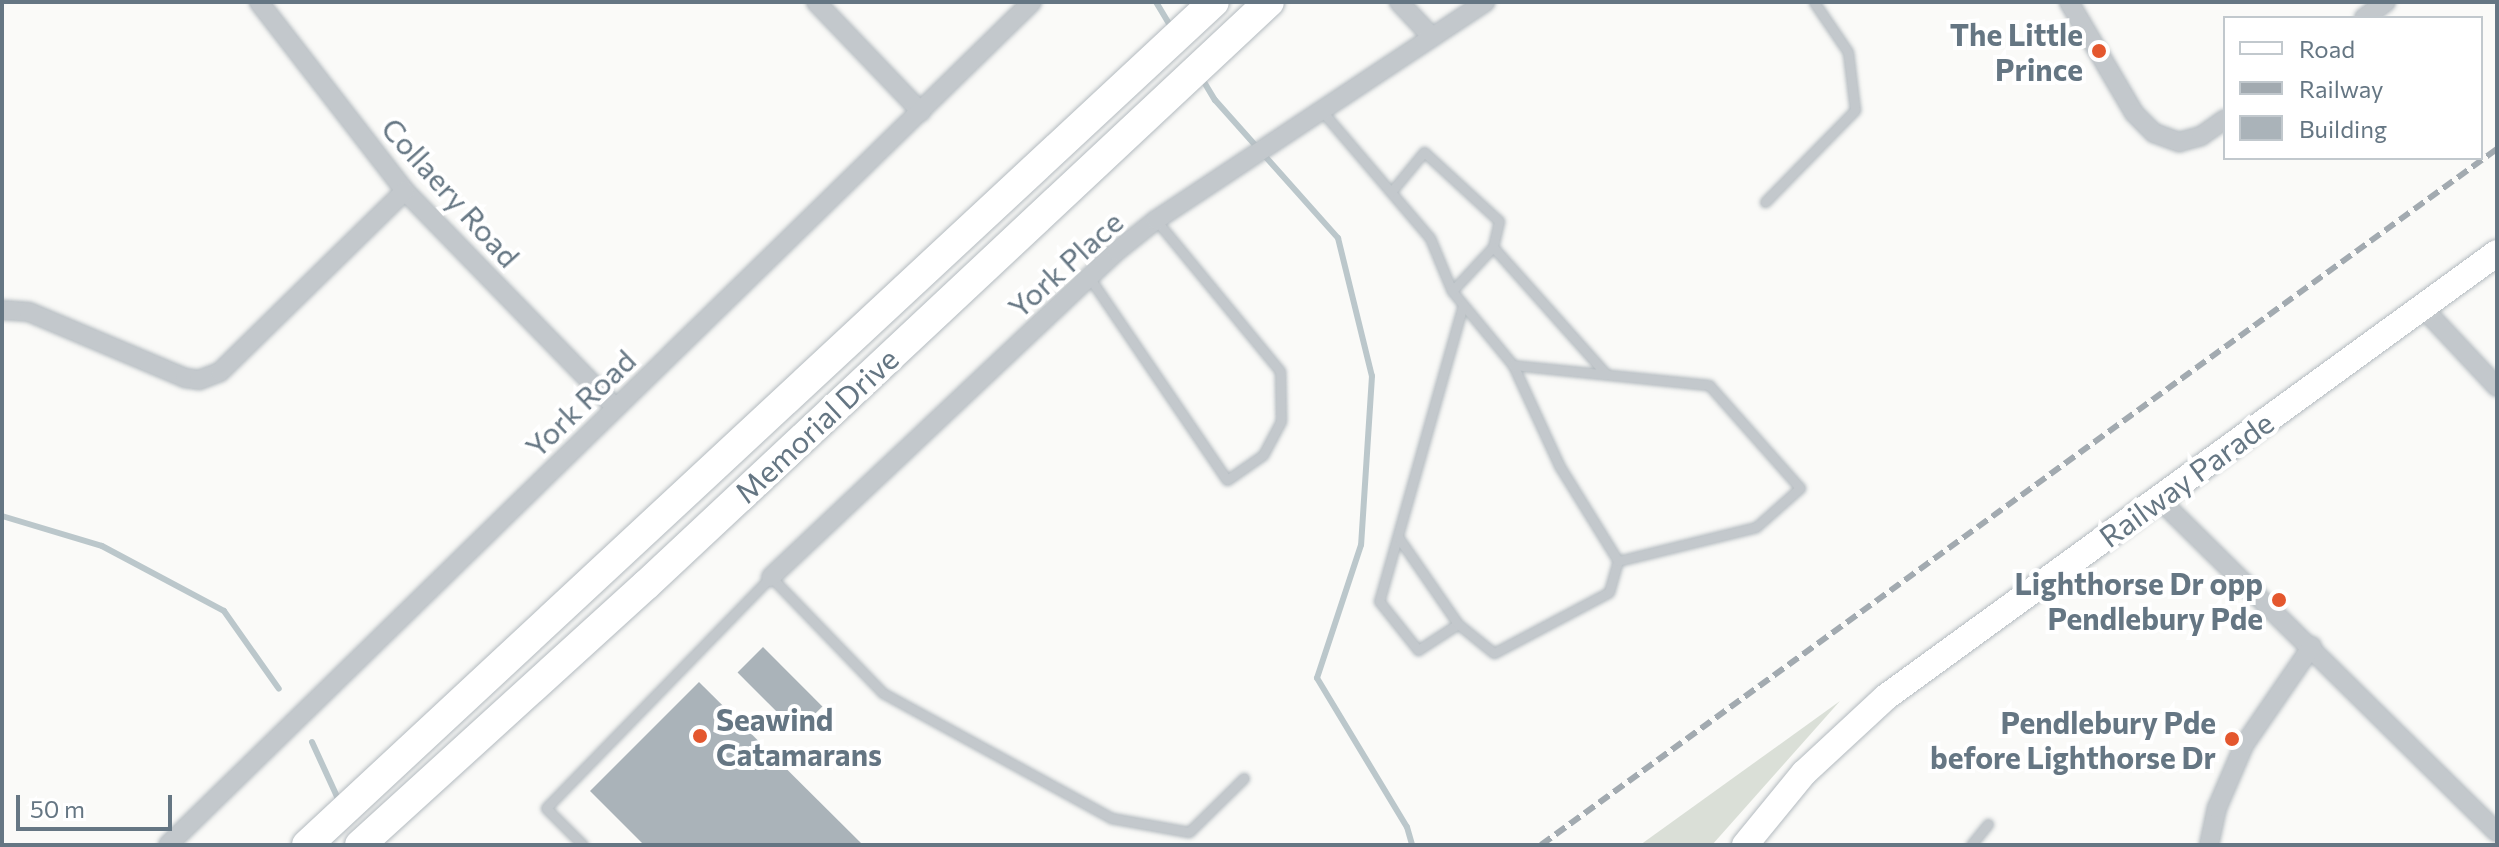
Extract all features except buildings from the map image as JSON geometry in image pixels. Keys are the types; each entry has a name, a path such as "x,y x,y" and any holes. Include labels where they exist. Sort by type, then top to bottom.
{"main road":[{"name":"Memorial Drive","path":"312,841 1214,2"},
{"name":"Memorial Drive","path":"364,842 646,585 1269,2"},
{"name":"Railway Parade","path":"1745,845 1804,773 1876,706 2497,253"}],"street":[{"name":"Collaery Road","path":"259,2 405,191 615,407"},
{"path":"816,2 921,112"},
{"name":"York Road","path":"168,845 1032,2"},
{"path":"1399,2 1432,37"},
{"name":"York Place","path":"771,577 1089,277 1156,220 1485,2"},
{"path":"2069,2 2134,113 2154,133 2179,142 2201,136 2223,120"},
{"path":"2,310 29,312 185,378 199,380 220,372 405,191"},
{"path":"2423,308 2497,387"},
{"path":"2159,499 2312,646 2497,832"},
{"path":"2209,845 2217,808 2244,745 2312,646"}],"lane":[{"path":"1765,202 1855,110 1848,52 1814,2"},
{"path":"1321,110 1430,238 1452,291 1513,365 1560,467 1618,561 1609,592 1494,653 1458,624 1398,537"},
{"path":"1391,192 1424,152 1499,221 1493,247 1452,291"},
{"path":"1089,277 1227,480 1263,455 1281,421 1280,371 1156,220"},
{"path":"1493,247 1606,374"},
{"path":"1458,624 1418,650 1379,601 1463,305"},
{"path":"1513,365 1709,385 1800,488 1756,527 1618,561"},
{"path":"583,845 546,808 771,577 883,693 1111,818 1189,832 1244,778"},
{"path":"1971,845 1988,824"}],"shaded area":[{"path":"1840,701 1712,845 1640,845"}],"waterway":[{"path":"1156,2 1173,30"},
{"path":"1201,77 1215,100 1338,238 1372,376 1361,545 1317,678 1407,827 1412,845"},
{"path":"2,516 102,546 224,611 279,689"},
{"path":"312,742 339,801"}],"railway":[{"path":"2483,159 2497,149"},
{"path":"1541,845 2482,160"}],"place":[{"name":"The Little Prince","path":"2099,51"},
{"name":"Lighthorse Dr opp Pendlebury Pde","path":"2279,600"},
{"name":"Seawind Catamarans","path":"700,736"},
{"name":"Pendlebury Pde before Lighthorse Dr","path":"2232,739"}]}
